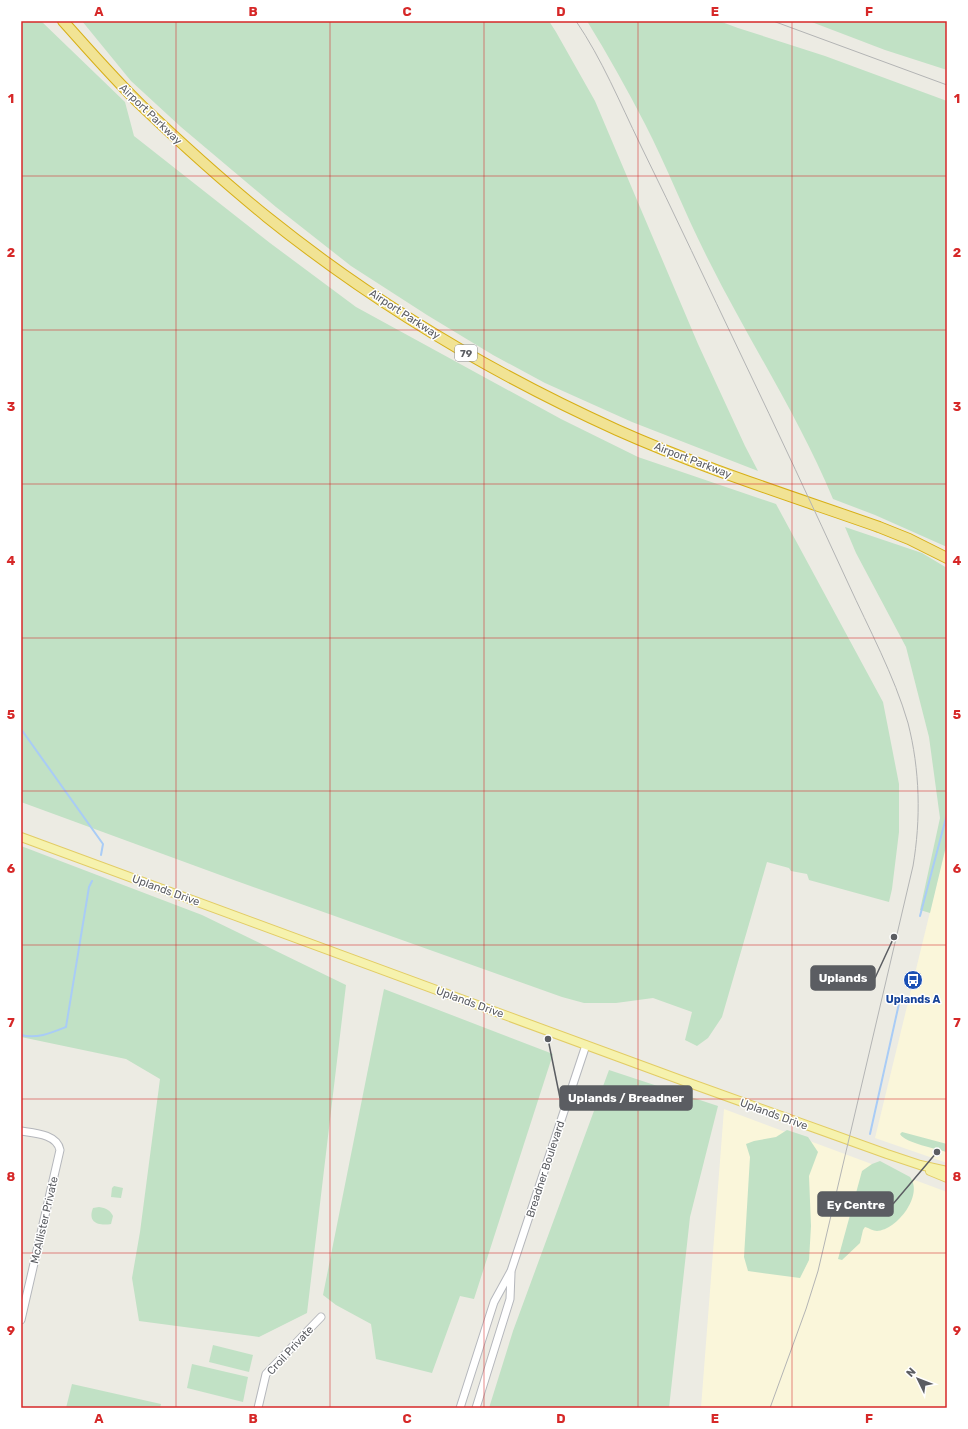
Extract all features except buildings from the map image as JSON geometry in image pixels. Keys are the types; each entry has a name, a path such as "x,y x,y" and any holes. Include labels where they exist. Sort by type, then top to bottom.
{"highway":[{"name":"Airport Parkway","path":"63,21 143,107 224,181 298,241 359,285 427,330 498,371 617,430 696,462 879,526 947,558"}],"main road":[{"name":"Uplands Drive","path":"21,836 586,1045 920,1165 947,1171"},
{"name":"Uplands Drive","path":"920,1165 947,1178"}],"street":[{"name":"Breadner Boulevard","path":"460,1408 494,1302 511,1271 586,1045"},
{"name":"McAllister Private","path":"21,1131 46,1137 58,1143 60,1150 21,1320"},
{"name":"Breadner Boulevard","path":"476,1408 510,1299 511,1271"},
{"name":"Croil Private","path":"258,1408 266,1374 321,1316"}],"shaded area":[{"path":"947,842 947,1163 875,1138"},
{"path":"724,1109 947,1192 947,1408 701,1408"}],"green space":[{"path":"21,21 41,21 125,102 134,136 270,243 356,307 561,419 638,457 776,504 883,702 899,784 899,832 889,902 809,880 807,874 791,871 789,868 767,862 722,1017 708,1038 697,1046 685,1040 692,1012 653,998 616,1003 584,1003 562,997 231,879 21,802"},
{"path":"82,21 549,21 595,101 698,344 758,471 632,422 545,383 493,355 351,266 276,207 181,127 131,81"},
{"path":"587,21 719,21 825,56 947,101 947,547 875,515 833,499 805,438 724,291 645,124"},
{"path":"809,21 947,21 947,70 885,50"},
{"path":"845,527 922,553 947,568 947,842 930,913 920,910 940,818 929,737 906,647 856,553"},
{"path":"21,846 202,915 346,985 307,1313 259,1337 139,1321 132,1278 140,1232 160,1079 126,1059 21,1037"},
{"path":"384,989 553,1054 474,1299 460,1296 432,1373 376,1359 371,1324 336,1305 323,1295"},
{"path":"609,1070 718,1106 690,1217 669,1408 489,1408 513,1331"},
{"path":"787,1130 808,1137 818,1152 809,1176 811,1226 809,1260 800,1278 748,1271 744,1257 750,1157 746,1144 776,1137"},
{"path":"902,1132 947,1144 947,1152 908,1140 900,1134"},
{"path":"880,1161 910,1177 913,1184 914,1193 911,1202 893,1225 877,1231 865,1227 860,1243 842,1260 838,1259 862,1171 872,1164"},
{"path":"114,1186 123,1188 121,1198 111,1197 112,1188"},
{"path":"99,1207 111,1212 113,1216 111,1224 98,1224 93,1220 93,1208"},
{"path":"213,1345 253,1355 249,1372 209,1362"},
{"path":"192,1364 248,1377 243,1402 187,1388"},
{"path":"72,1384 161,1404 160,1408 66,1408"}],"waterway":[{"path":"21,729 103,844 101,855"},
{"path":"920,916 947,814"},
{"path":"21,1035 38,1036 66,1027 89,887 92,881"},
{"path":"870,1134 900,999"}],"tram line":[{"path":"576,21 594,50 610,81 769,413 881,652 896,687 908,723 915,759 918,812 916,848 913,866 818,1271 806,1309 770,1408"},
{"path":"773,21 947,85"}],"place":[{"name":"Uplands","path":"894,937"},
{"name":"Uplands A","path":"913,980"},
{"name":"Uplands / Breadner","path":"548,1039"},
{"name":"Ey Centre","path":"937,1152"}]}
